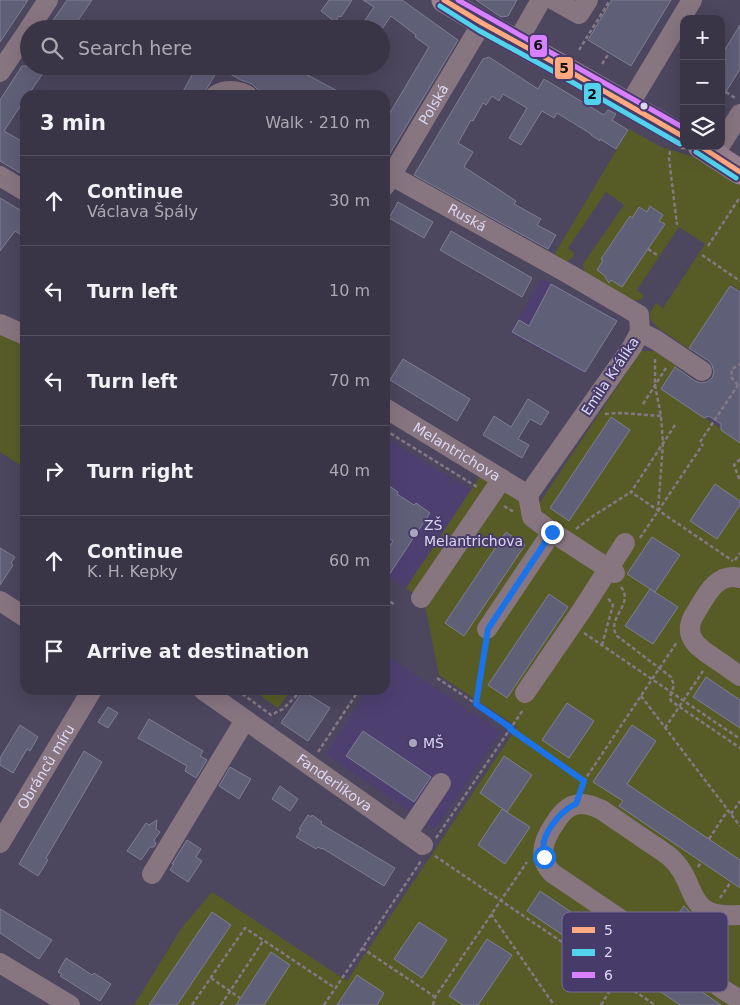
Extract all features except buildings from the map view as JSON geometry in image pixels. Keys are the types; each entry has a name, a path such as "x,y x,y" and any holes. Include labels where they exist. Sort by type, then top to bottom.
{"main road":[{"path":"444,0 629,105 677,144"},
{"path":"716,150 740,172"}],"street":[{"path":"35,20 48,0"},
{"path":"517,42 541,0"},
{"path":"554,0 579,14 588,0"},
{"path":"629,105 692,0"},
{"name":"Polská","path":"390,173 482,23"},
{"path":"0,72 20,42"},
{"path":"725,134 740,114"},
{"path":"0,176 20,188"},
{"name":"Ruská","path":"390,180 549,263"},
{"name":"Emila Králíka","path":"528,495 632,347 648,336 639,315 549,263"},
{"path":"0,324 20,333"},
{"path":"648,336 702,371"},
{"name":"Melantrichova","path":"390,411 528,495"},
{"path":"421,598 502,479"},
{"path":"528,495 532,517 612,574"},
{"path":"488,629 558,536"},
{"path":"525,693 612,574 631,543"},
{"path":"737,570 732,576 716,583 691,620 690,631 692,639 699,647 740,676"},
{"path":"0,601 20,614"},
{"name":"Obránců míru","path":"0,843 89,695"},
{"name":"Fanderlíkova","path":"211,695 425,848"},
{"path":"152,874 245,720"},
{"path":"406,834 442,783"},
{"path":"608,912 552,874 546,865 544,844 547,834 559,817 576,804 586,804 602,810 668,855 681,872 695,899 702,908 710,912"},
{"path":"0,963 70,1005"},
{"path":"728,992 740,1000"}],"path":[{"path":"579,50 610,0"},
{"path":"602,64 609,53"},
{"path":"726,92 740,101"},
{"path":"677,144 669,158 677,226"},
{"path":"708,246 740,197"},
{"path":"648,249 657,255"},
{"path":"702,255 740,281"},
{"path":"648,336 655,385 662,416 663,444 658,511"},
{"path":"642,404 676,353"},
{"path":"631,543 658,511 739,385 731,377 732,368 740,364"},
{"path":"604,414 620,412 662,416"},
{"path":"558,536 631,492 675,425"},
{"path":"390,433 521,517"},
{"path":"740,459 734,465 740,481"},
{"path":"631,492 737,570"},
{"path":"612,574 625,594 624,603 615,622 614,633 620,640 660,667 671,677 674,685 670,697 671,701 740,748"},
{"path":"602,645 613,605 605,595"},
{"path":"390,602 395,605"},
{"path":"576,804 584,781 691,620"},
{"path":"476,704 488,629"},
{"path":"578,629 740,739"},
{"path":"665,728 712,657"},
{"path":"437,678 511,728 584,781"},
{"path":"244,695 271,714 284,709 297,695"},
{"path":"309,766 357,695"},
{"path":"641,696 740,826"},
{"path":"324,1005 425,848 510,729"},
{"path":"731,814 740,801"},
{"path":"709,839 728,810"},
{"path":"433,1005 435,997 491,914 532,855 544,844"},
{"path":"425,848 562,942"},
{"path":"491,914 554,1005"},
{"path":"192,1005 245,928 335,988"},
{"path":"221,1005 263,941"},
{"path":"362,948 435,997"},
{"path":"211,978 240,998"},
{"path":"601,1005 609,992"},
{"path":"635,992 655,1005"}],"shaded area":[{"path":"541,279 618,320 584,373 510,333"},
{"name":"ZŠ Melantrichova","path":"390,441 471,490 406,588 390,577"},
{"name":"MŠ","path":"392,659 501,732 435,829 326,754 365,695 390,695 390,660"}],"green space":[{"path":"629,129 661,147 707,161 740,183 740,291 731,285 689,349 657,327 651,320 650,313 656,303 663,308 705,244 679,227 637,290 644,296 640,300 629,301 584,273 583,264 624,205 606,192 568,248 574,253 573,257 567,262 554,255"},
{"path":"0,332 20,344 20,465 0,452"},
{"path":"641,351 654,351 677,366 662,389 740,442 740,1005 134,1005 181,929 212,892 347,981 517,727 439,675 424,600 406,588 481,475 535,510"},
{"path":"259,695 287,695 278,708"}],"transit line":[{"name":"5","path":"444,0 680,135"},
{"name":"6","path":"458,0 680,126"},
{"name":"2","path":"440,6 478,30 680,144"},
{"name":"5","path":"706,150 740,172"},
{"name":"2","path":"696,152 736,178"}],"place":[{"name":"ZŠ Melantrichova","path":"414,533"},
{"name":"MŠ","path":"413,743"}],"route":[{"path":"544,857 544,844 547,834 562,813 576,804 584,781 476,704 488,629 552,532"}]}
